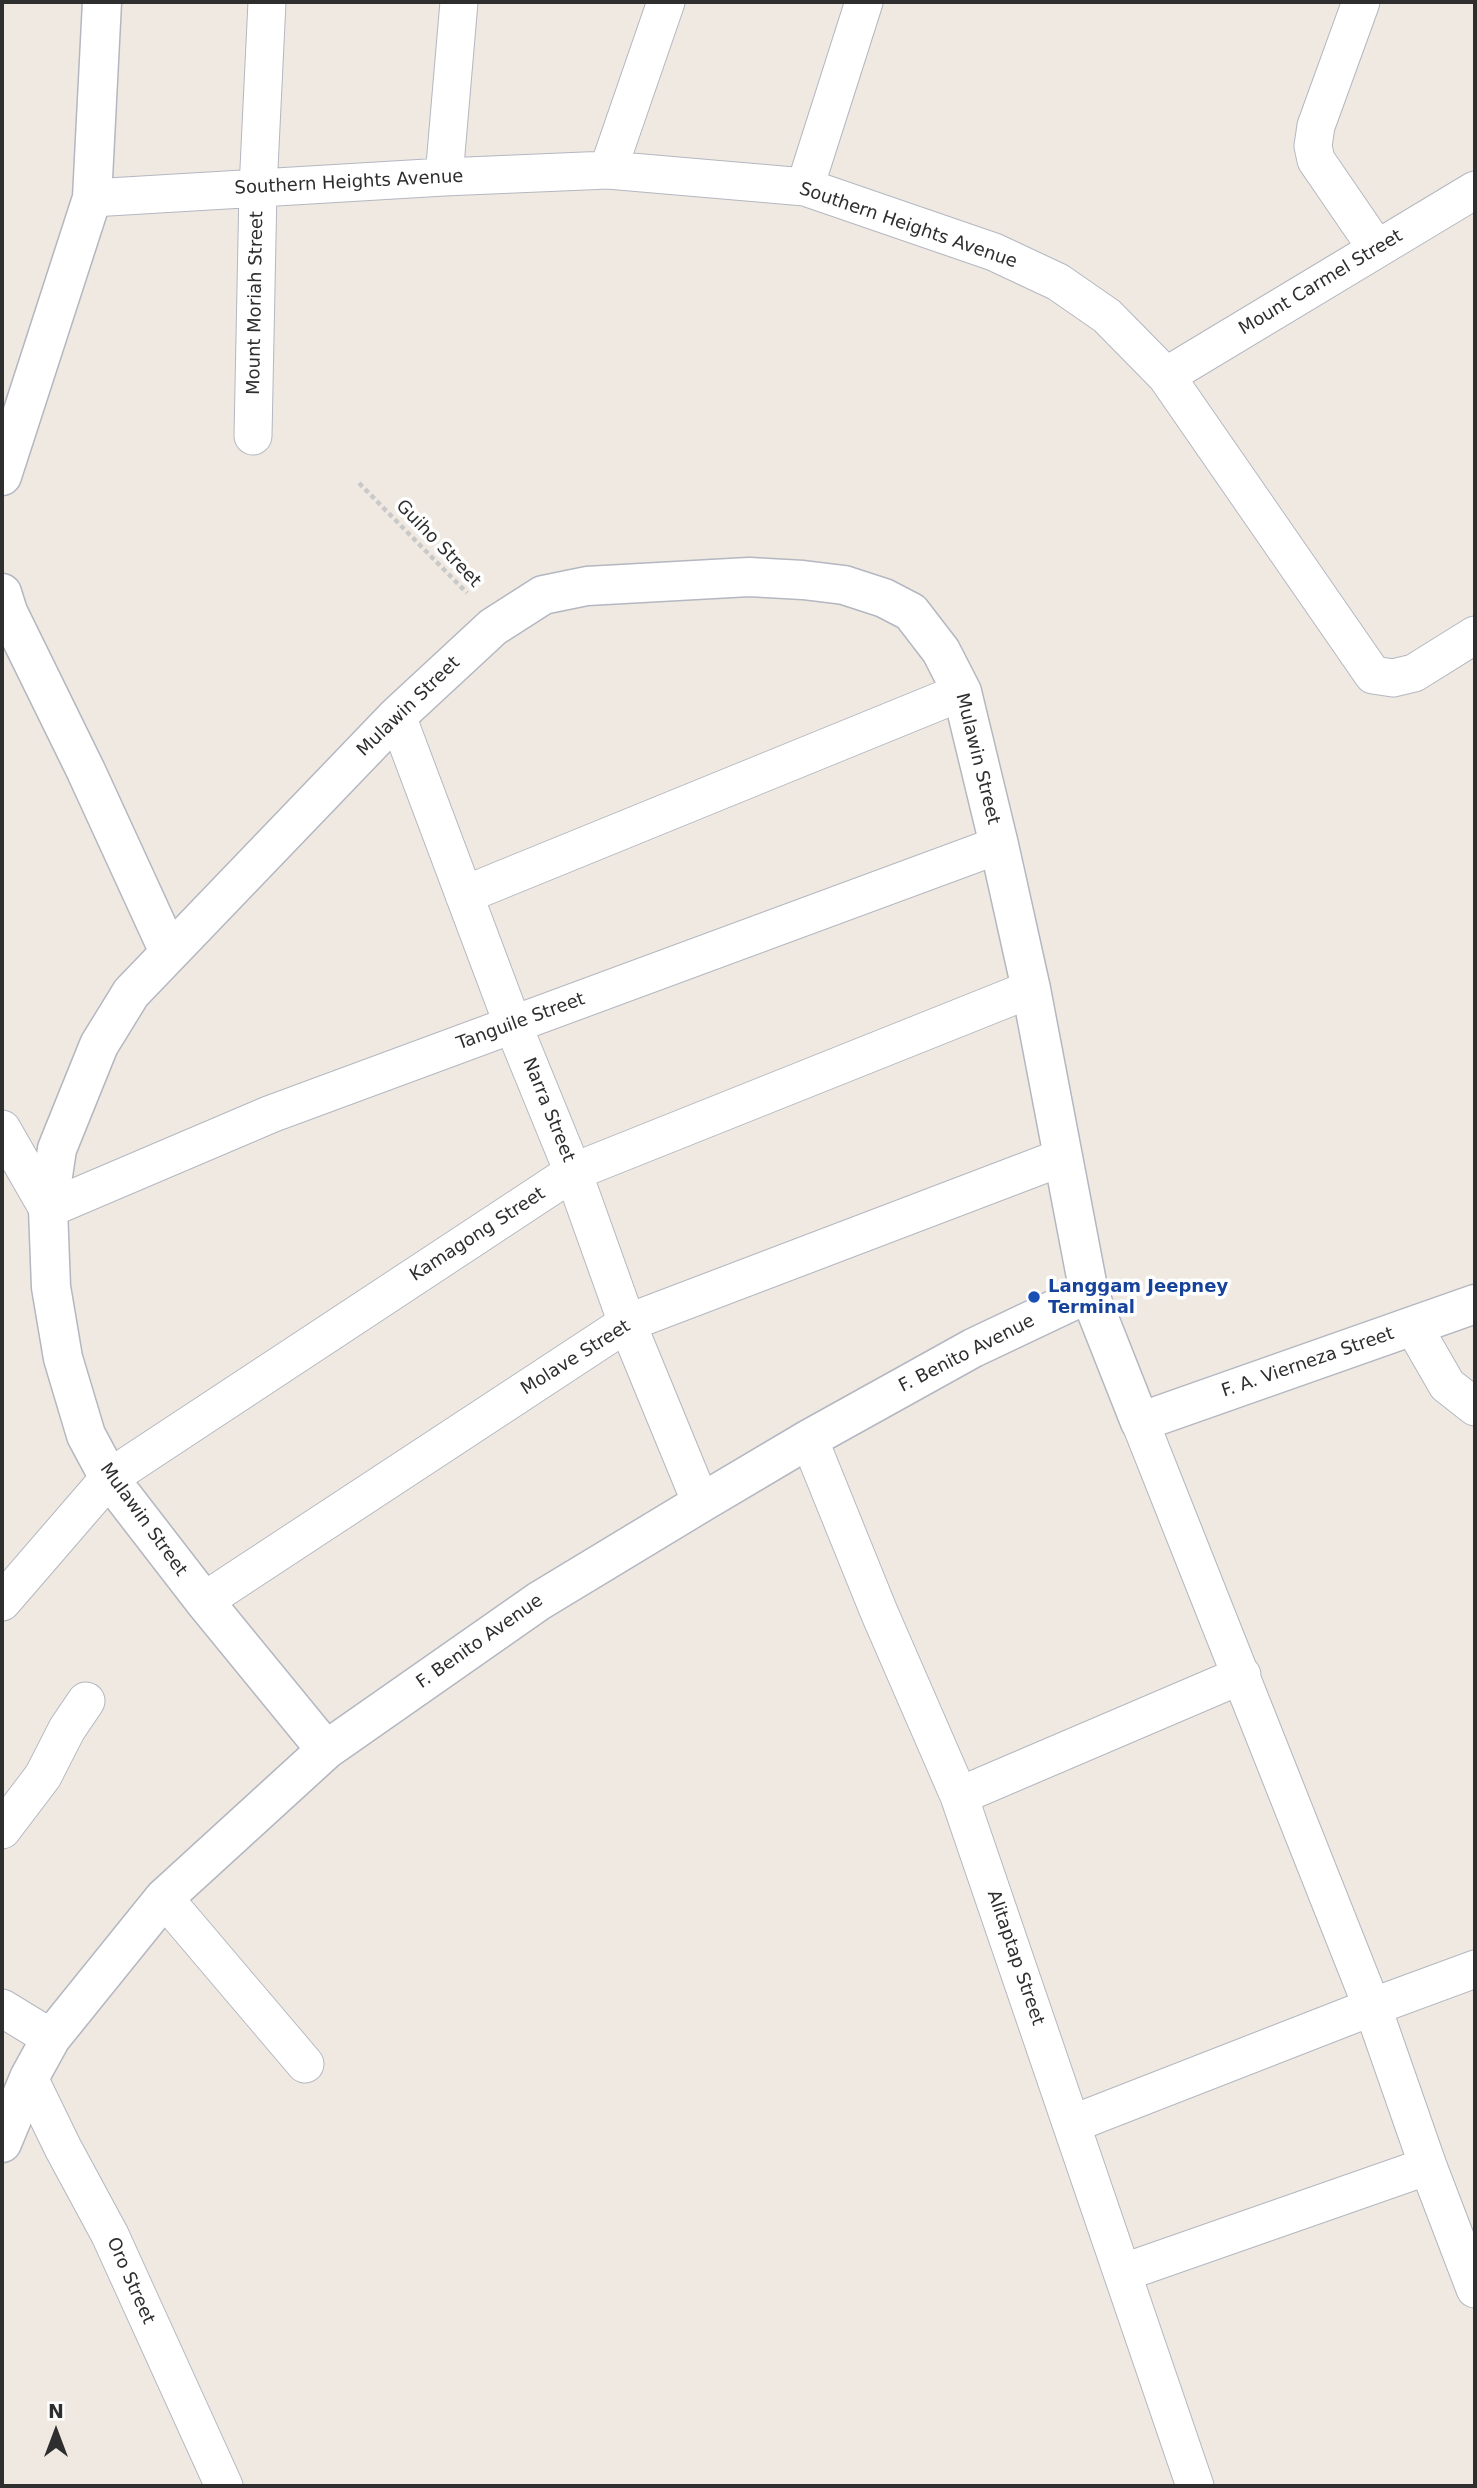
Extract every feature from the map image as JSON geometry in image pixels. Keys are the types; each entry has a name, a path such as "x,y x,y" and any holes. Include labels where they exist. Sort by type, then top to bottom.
{"street":[{"path":"2,476 10,421 92,198 102,2"},
{"name":"Mount Moriah Street","path":"253,436 258,189 267,2"},
{"path":"444,177 459,2"},
{"path":"608,170 666,2"},
{"path":"805,187 864,2"},
{"path":"1361,2 1316,126 1313,146 1316,160 1377,250"},
{"name":"Southern Heights Avenue","path":"92,198 608,170 805,187 994,252 1058,282 1107,316 1166,376 1373,675 1393,678 1415,673 1475,635"},
{"name":"Mount Carmel Street","path":"1166,376 1475,190"},
{"name":"Mulawin Street","path":"326,1750 204,1601 109,1478 86,1436 63,1358 51,1287 48,1209 57,1149 99,1045 131,993 397,716 493,627 543,595 587,586 749,577 844,585 884,597 911,612 941,650 962,692 999,845 1031,989 1089,1293 1140,1422"},
{"path":"4,607 86,771 169,951"},
{"path":"464,895 962,692"},
{"name":"Narra Street","path":"397,716 513,1026 573,1172 627,1324 701,1503"},
{"name":"Tanguile Street","path":"48,1209 271,1114 999,845"},
{"name":"Kamagong Street","path":"2,1602 109,1478 573,1172 1031,989"},
{"path":"2,1129 48,1209"},
{"name":"Molave Street","path":"204,1601 627,1324 1063,1157"},
{"name":"F. Benito Avenue","path":"2,2143 29,2078 51,2038 164,1898 326,1750 539,1601 701,1503 809,1439 973,1348 1089,1293"},
{"name":"F. A. Vierneza Street","path":"1140,1422 1475,1304"},
{"path":"1413,1326 1447,1385 1475,1407"},
{"path":"1140,1422 1371,2007 1475,2289"},
{"name":"Alitaptap Street","path":"809,1439 878,1612 959,1796 1195,2486"},
{"path":"959,1796 1242,1675"},
{"path":"2,1830 43,1776 67,1729 86,1701"},
{"path":"164,1898 305,2064"},
{"path":"1072,2124 1475,1969"},
{"path":"2,2008 51,2038"},
{"name":"Oro Street","path":"29,2078 110,2235 224,2486"},
{"path":"1122,2273 1428,2166"}],"path":[{"name":"Guiho Street","path":"359,483 462,586 493,627"}],"place":[{"name":"Langgam Jeepney Terminal","path":"1034,1297"}]}
